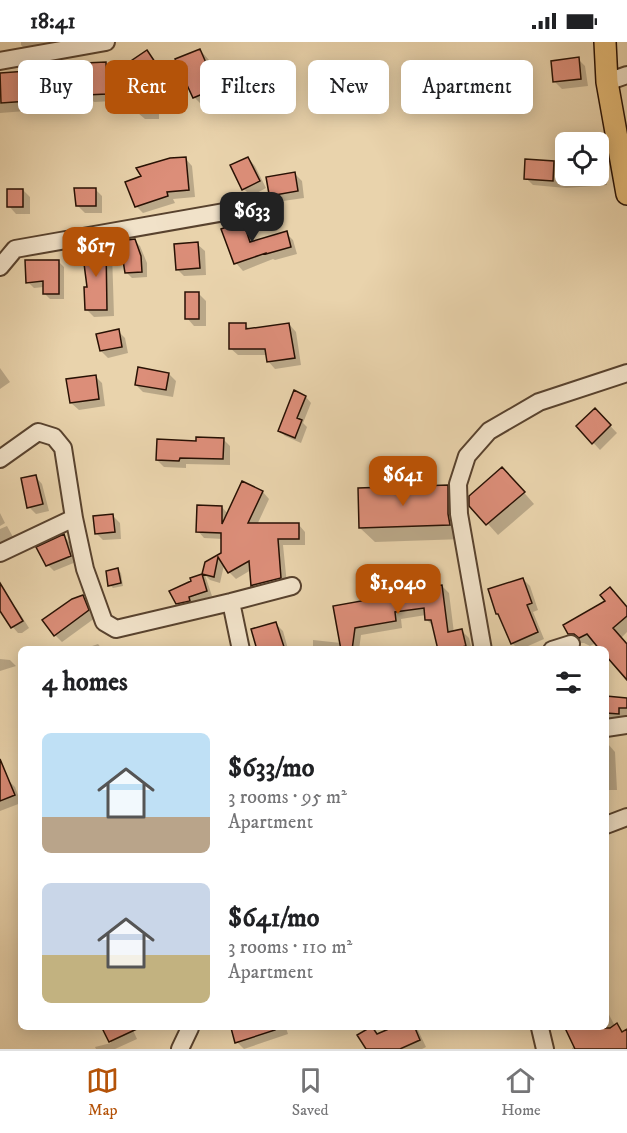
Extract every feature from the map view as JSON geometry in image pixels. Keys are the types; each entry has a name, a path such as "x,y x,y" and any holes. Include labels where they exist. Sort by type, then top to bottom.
{"main road":[{"path":"605,42 617,79 627,194"}],"street":[{"path":"0,61 106,42"},
{"path":"0,267 15,249 270,204"},
{"path":"482,646 459,514 458,484 467,456 489,432 539,402 627,373"},
{"path":"0,459 38,432 54,436 63,448 85,569 104,622 116,629 292,586"},
{"path":"0,553 74,518"},
{"path":"231,602 240,646"},
{"path":"565,646 571,644"},
{"path":"609,728 627,725"},
{"path":"609,824 627,817"},
{"path":"180,1049 189,1030"},
{"path":"540,1030 545,1049"}],"building":[{"path":"200,49 205,60 200,60 200,95 193,98 188,87 188,60 175,59"},
{"path":"147,50 154,60 132,60"},
{"path":"579,57 581,79 553,82 551,61"},
{"path":"105,62 105,94 93,95 93,63"},
{"path":"18,72 18,102 1,103 0,73"},
{"path":"186,157 189,190 167,192 168,196 135,207 125,182 141,176 136,168 170,158"},
{"path":"248,157 260,181 242,190 230,165"},
{"path":"525,159 554,161 553,181 524,179"},
{"path":"295,172 298,191 269,194 266,177"},
{"path":"74,188 96,188 96,206 76,206"},
{"path":"7,189 23,189 23,207 7,207"},
{"path":"243,221 250,242 287,231 291,247 234,264 221,229"},
{"path":"135,239 141,256 142,272 125,273 120,241"},
{"path":"198,242 200,268 176,270 174,244"},
{"path":"106,244 107,310 85,310 84,287 87,287 82,248"},
{"path":"25,260 59,260 59,294 43,294 43,281 26,283"},
{"path":"185,292 199,292 199,319 185,319"},
{"path":"229,323 246,323 246,329 289,323 295,358 267,362 265,349 229,349"},
{"path":"119,329 122,347 100,351 96,334"},
{"path":"138,367 169,373 166,390 135,385"},
{"path":"96,375 99,399 70,403 66,379"},
{"path":"294,390 306,396 297,418 302,420 295,438 278,431"},
{"path":"595,408 611,425 592,444 576,426"},
{"path":"196,437 224,438 223,459 156,460 157,439 196,441"},
{"path":"502,467 525,492 486,525 469,506 469,496"},
{"path":"36,475 43,504 27,508 21,478"},
{"path":"242,481 263,491 248,523 299,523 299,539 278,539 281,578 251,586 249,561 228,573 218,557 214,577 202,574 205,562 221,553 221,533 196,532 197,505 222,506 222,524"},
{"path":"448,485 450,525 359,528 358,488"},
{"path":"113,514 115,532 95,534 93,516"},
{"path":"64,534 71,556 46,566 36,547"},
{"path":"118,568 121,583 108,586 106,571"},
{"path":"202,574 207,591 189,597 190,601 176,604 169,591 191,581 190,578"},
{"path":"523,578 532,603 527,605 538,632 511,644 496,614 488,589"},
{"path":"0,583 23,621 11,628 0,611"},
{"path":"442,585 448,632 462,629 466,646 437,646 431,620 425,620 424,608 395,612 396,621 355,628 353,646 340,646 333,606 367,600 366,597"},
{"path":"610,587 627,607 627,616 613,628 627,644 627,680 609,659 609,646 597,646 587,634 579,638 574,634 568,634 563,625 605,601 600,595"},
{"path":"83,595 89,610 54,636 42,620 72,599"},
{"path":"276,622 284,646 256,646 251,629"},
{"path":"609,696 627,698 627,708 619,708 619,714 609,713"},
{"path":"0,759 15,795 0,801"},
{"path":"617,1023 622,1032 627,1029 627,1049 575,1049 566,1030 609,1030"},
{"path":"103,1030 135,1030 109,1042"},
{"path":"232,1030 275,1030 235,1043"},
{"path":"366,1030 374,1030 377,1034 386,1030 416,1030 420,1040 400,1049 366,1049 357,1035"}]}
